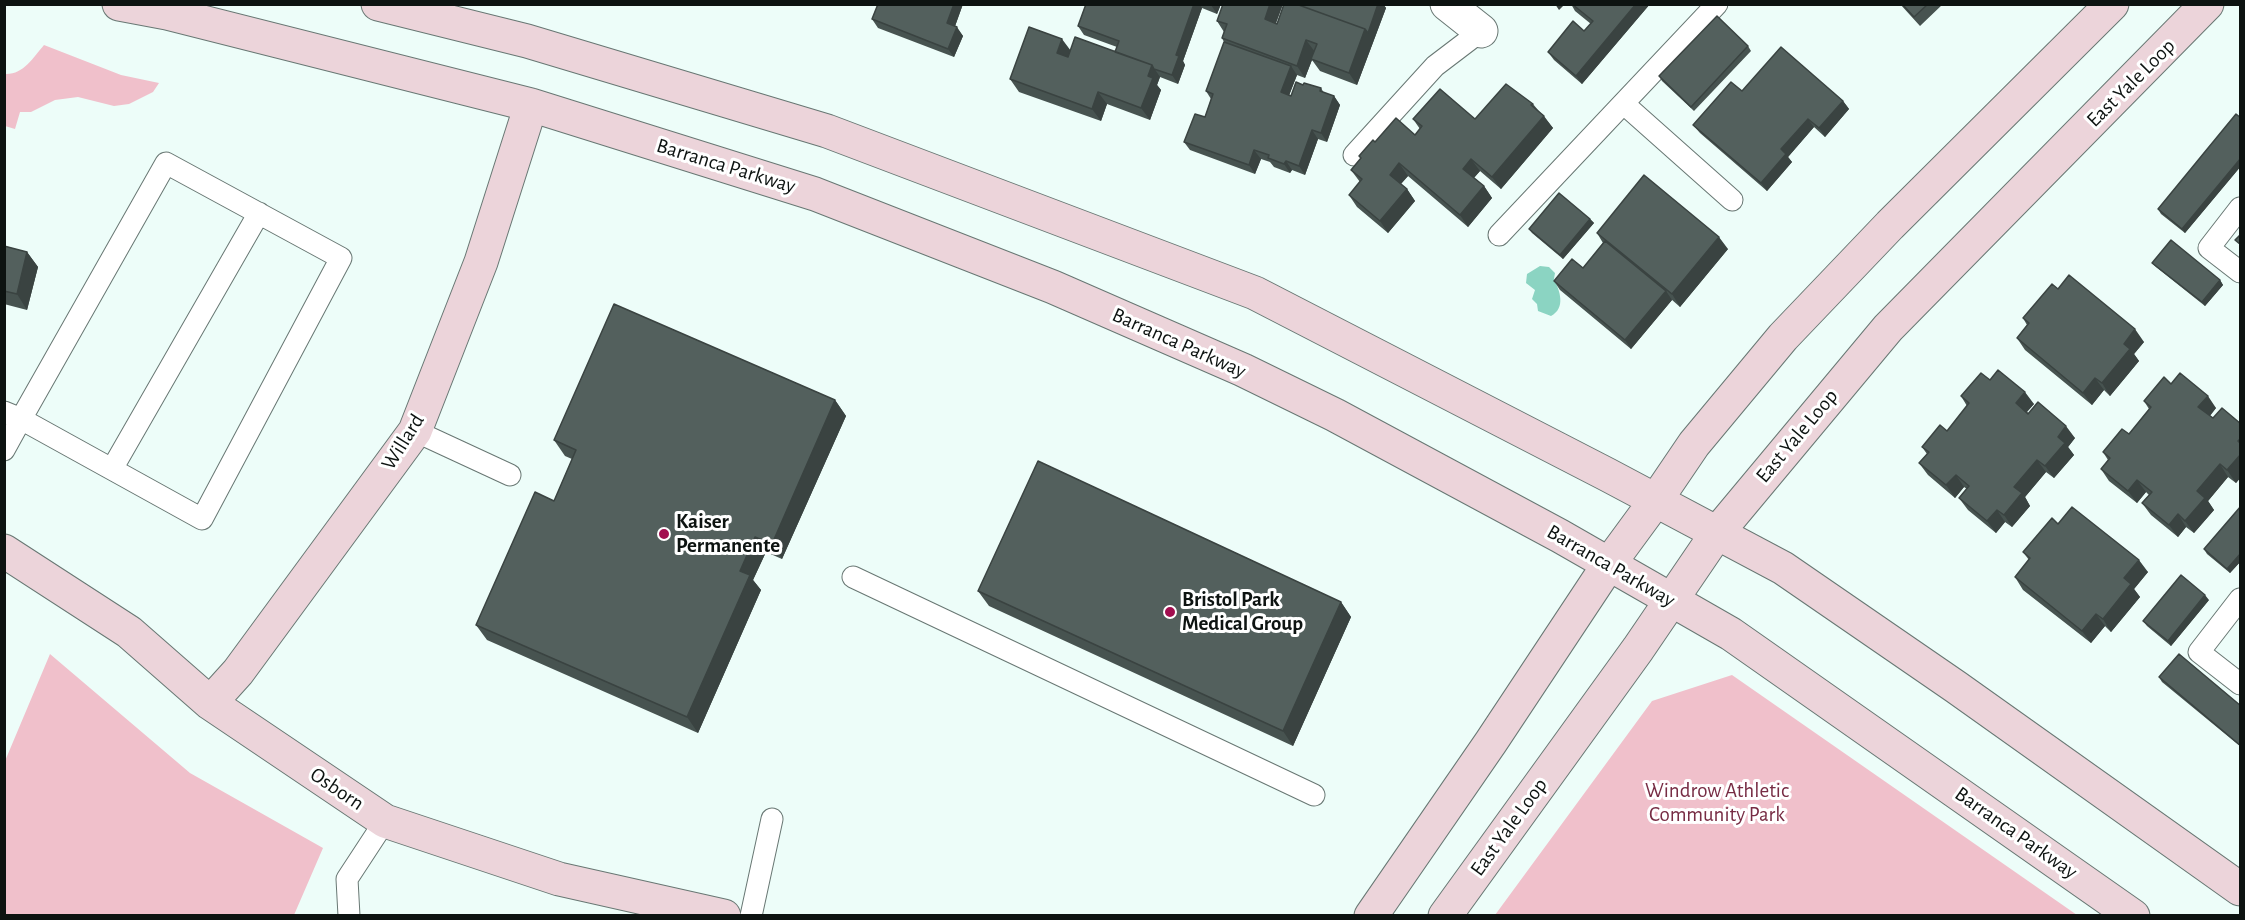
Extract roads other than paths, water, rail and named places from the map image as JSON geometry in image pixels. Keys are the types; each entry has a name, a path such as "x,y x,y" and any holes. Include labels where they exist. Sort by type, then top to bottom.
{"main road":[{"name":"Barranca Parkway","path":"119,4 167,13 531,105 815,194 1064,292 1243,370 1335,415 1609,564 1731,634 2133,915"},
{"path":"378,4 527,41 827,131 1254,293 1783,568 1956,687 2241,889"},
{"path":"1371,915 1491,742 1609,564 1694,444 1783,337 1890,225 2112,4"},
{"name":"East Yale Loop","path":"1445,915 1638,649 1717,533 1888,328 2207,4"},
{"name":"Willard","path":"210,703 238,672 415,431 481,262 531,105"},
{"name":"Osborn","path":"4,551 129,632 210,703 385,821 559,879 724,915"}],"street":[{"path":"1447,4 1481,31"}],"lane":[{"path":"1499,235 1718,4"},
{"path":"1354,155 1435,66 1481,31"},
{"path":"1624,104 1732,200"},
{"path":"4,450 13,416 166,163 341,258 202,519 13,416"},
{"path":"2241,208 2209,248 2241,272"},
{"path":"112,470 259,213"},
{"path":"415,431 510,475"},
{"path":"853,578 1314,795"},
{"path":"2241,599 2199,652 2241,684"},
{"path":"751,915 772,819"},
{"path":"349,915 347,879 385,821"}],"place":[{"name":"Kaiser Permanente","path":"664,534"},
{"name":"Bristol Park Medical Group","path":"1170,612"}],"park label":[{"name":"Windrow Athletic Community Park","path":"1717,803"}]}
